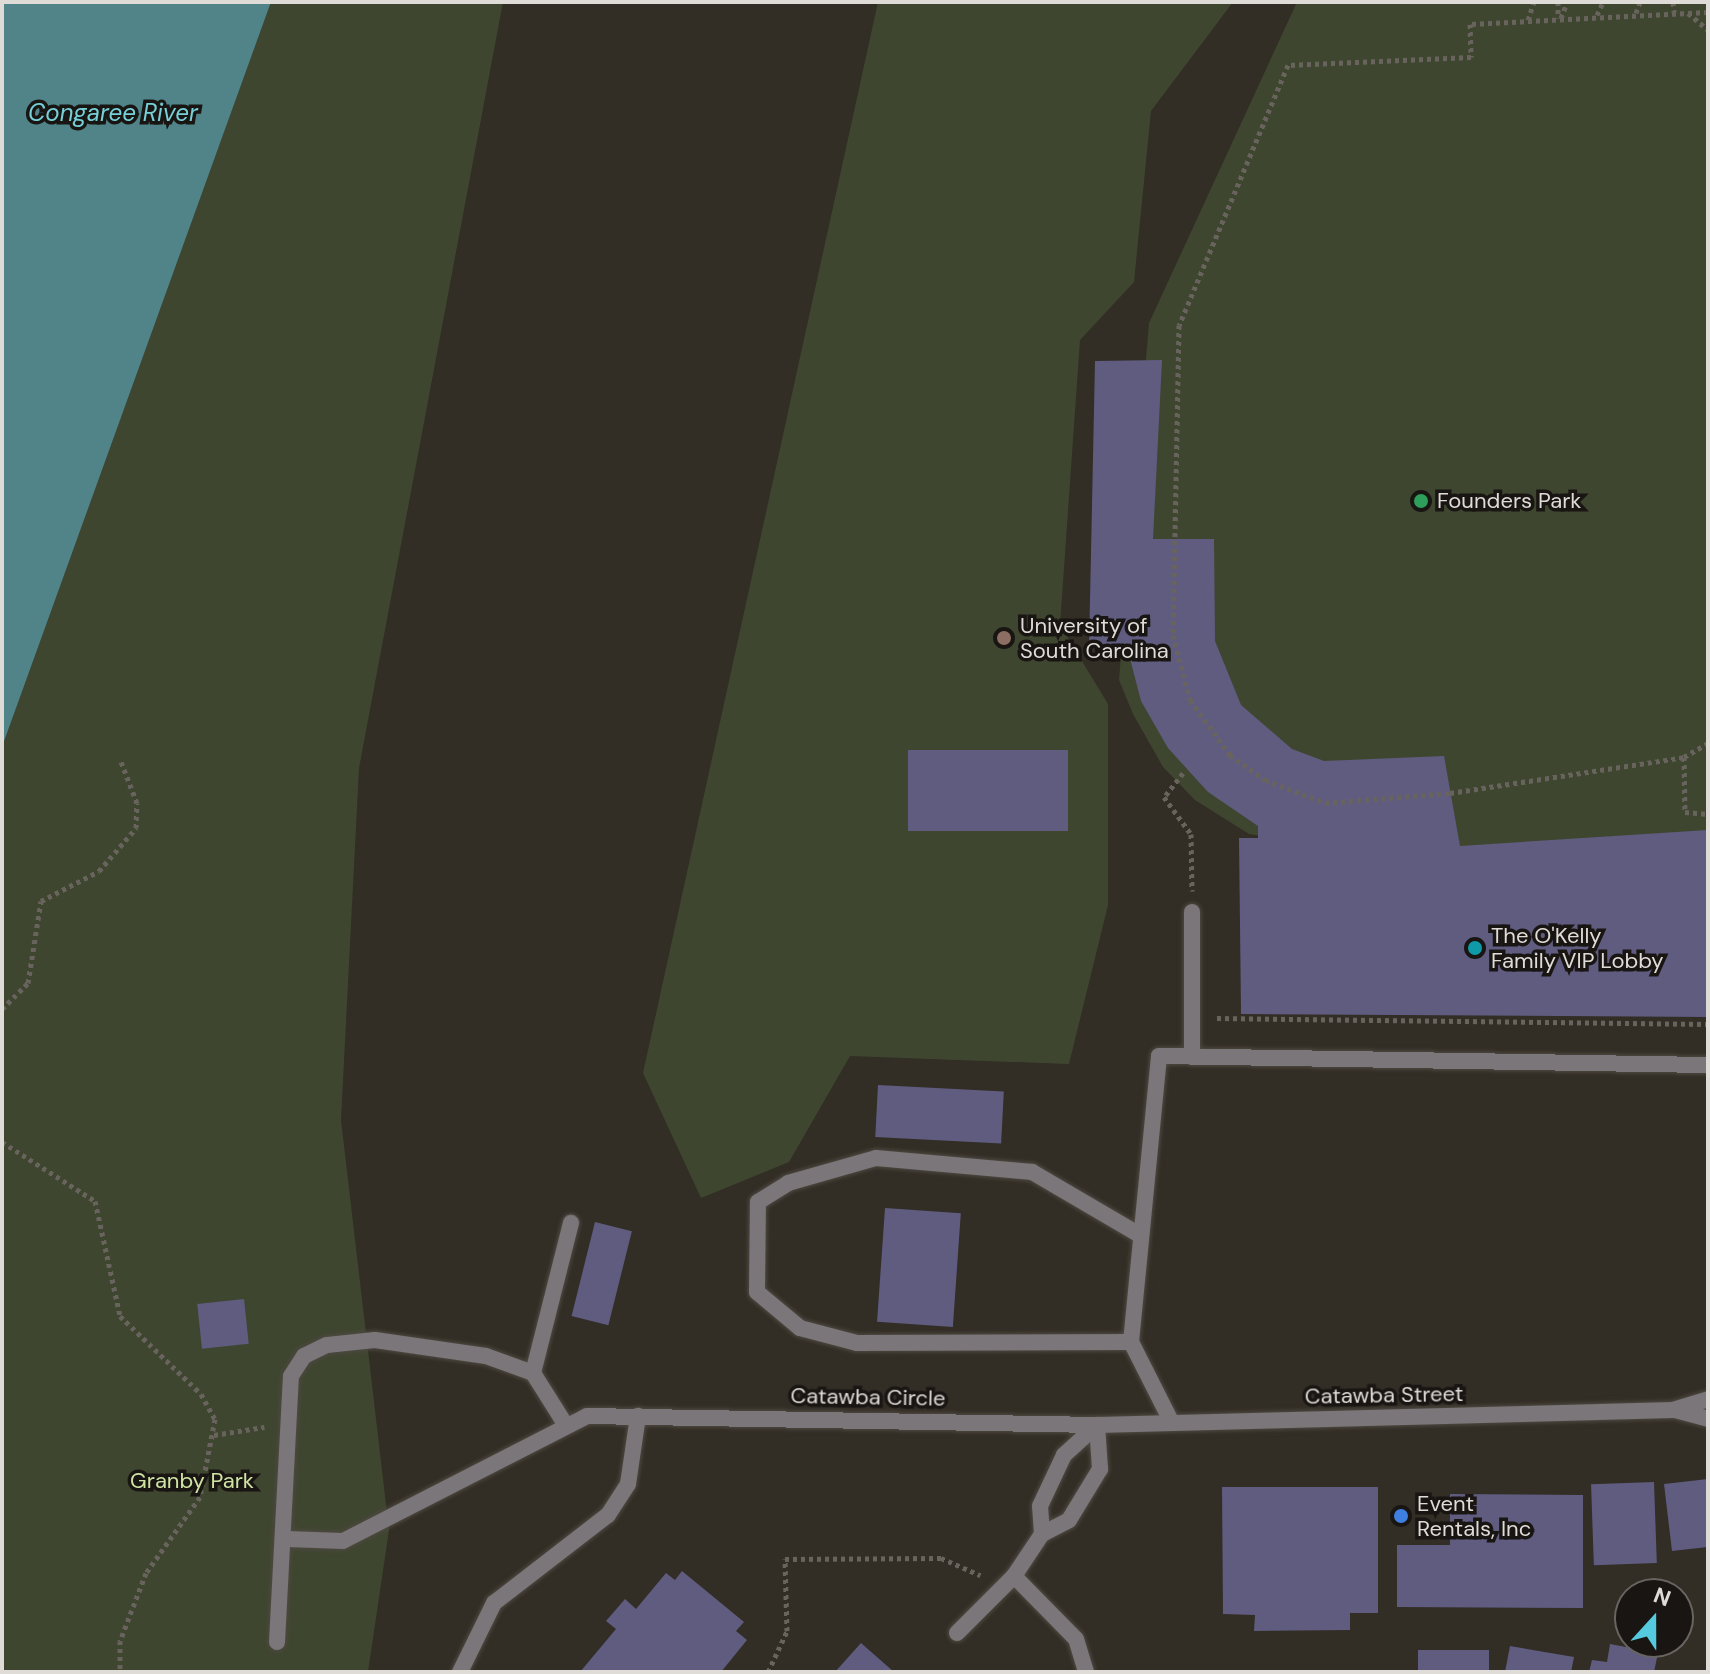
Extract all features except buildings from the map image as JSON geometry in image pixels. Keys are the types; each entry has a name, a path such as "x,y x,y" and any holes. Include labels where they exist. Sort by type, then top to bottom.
{"street":[{"path":"1192,912 1192,1057"},
{"path":"1172,1423 1131,1342 1138,1234 1159,1056 1708,1065"},
{"path":"1131,1342 857,1343 800,1328 757,1292 758,1202 788,1183 876,1158 1032,1172 1138,1234"},
{"path":"533,1373 571,1223"},
{"path":"277,1642 287,1539 291,1376 313,1350 375,1340 486,1356 533,1373 565,1424 548,1441 443,1485 343,1541 287,1539"},
{"name":"Catawba Street","path":"1673,1410 1708,1399"},
{"name":"Catawba Street","path":"1097,1425 1673,1410 1708,1419"},
{"path":"460,1672 494,1603 608,1515 628,1484 638,1416"},
{"name":"Catawba Circle","path":"565,1424 638,1416 1097,1425"},
{"path":"1042,1534 1040,1506 1064,1455 1097,1425"},
{"path":"957,1633 1014,1576 1042,1534 1069,1520 1100,1469 1097,1425"},
{"path":"1014,1576 1076,1639 1086,1672"}],"path":[{"path":"1528,20 1534,2"},
{"path":"1558,2 1559,18"},
{"path":"1559,18 1567,2"},
{"path":"1597,2 1597,15"},
{"path":"1597,15 1603,2"},
{"path":"1636,13 1638,2"},
{"path":"1673,2 1674,12"},
{"path":"1687,12 1708,30"},
{"path":"1708,12 1636,13 1470,24 1471,57 1288,65 1179,325 1178,667 1190,700 1230,755 1265,780 1325,803 1450,793 1684,757 1708,743"},
{"path":"1684,757 1685,812 1708,814"},
{"path":"2,1009 28,983 41,901 99,871 136,828 137,803 120,759"},
{"path":"1183,773 1164,797 1191,834 1192,912"},
{"path":"1192,1018 1708,1024"},
{"path":"2,1142 95,1201 120,1316 210,1405 214,1435 200,1497 146,1573 120,1641 120,1672"},
{"path":"214,1435 290,1422"},
{"path":"768,1672 787,1631 785,1559 941,1558 1000,1590"}],"green space":[{"name":"Granby Park","path":"271,2 503,2 359,768 341,1120 389,1530 368,1672 2,1672 2,747"},
{"path":"878,2 1233,2 1151,111 1134,282 1080,340 1060,625 1108,704 1108,905 1069,1064 850,1056 789,1162 701,1198 643,1073"},
{"name":"Founders Park","path":"1297,2 1708,2 1708,852 1359,851 1249,834 1195,800 1163,767 1133,714 1119,680 1149,323"}],"water":[{"name":"Congaree River","path":"2,2 271,2 2,747"}],"place":[{"name":"Founders Park","path":"1421,501"},
{"name":"University of South Carolina","path":"1004,638"},
{"name":"The O'Kelly Family VIP Lobby","path":"1475,948"},
{"name":"Event Rentals, Inc","path":"1401,1516"}]}
